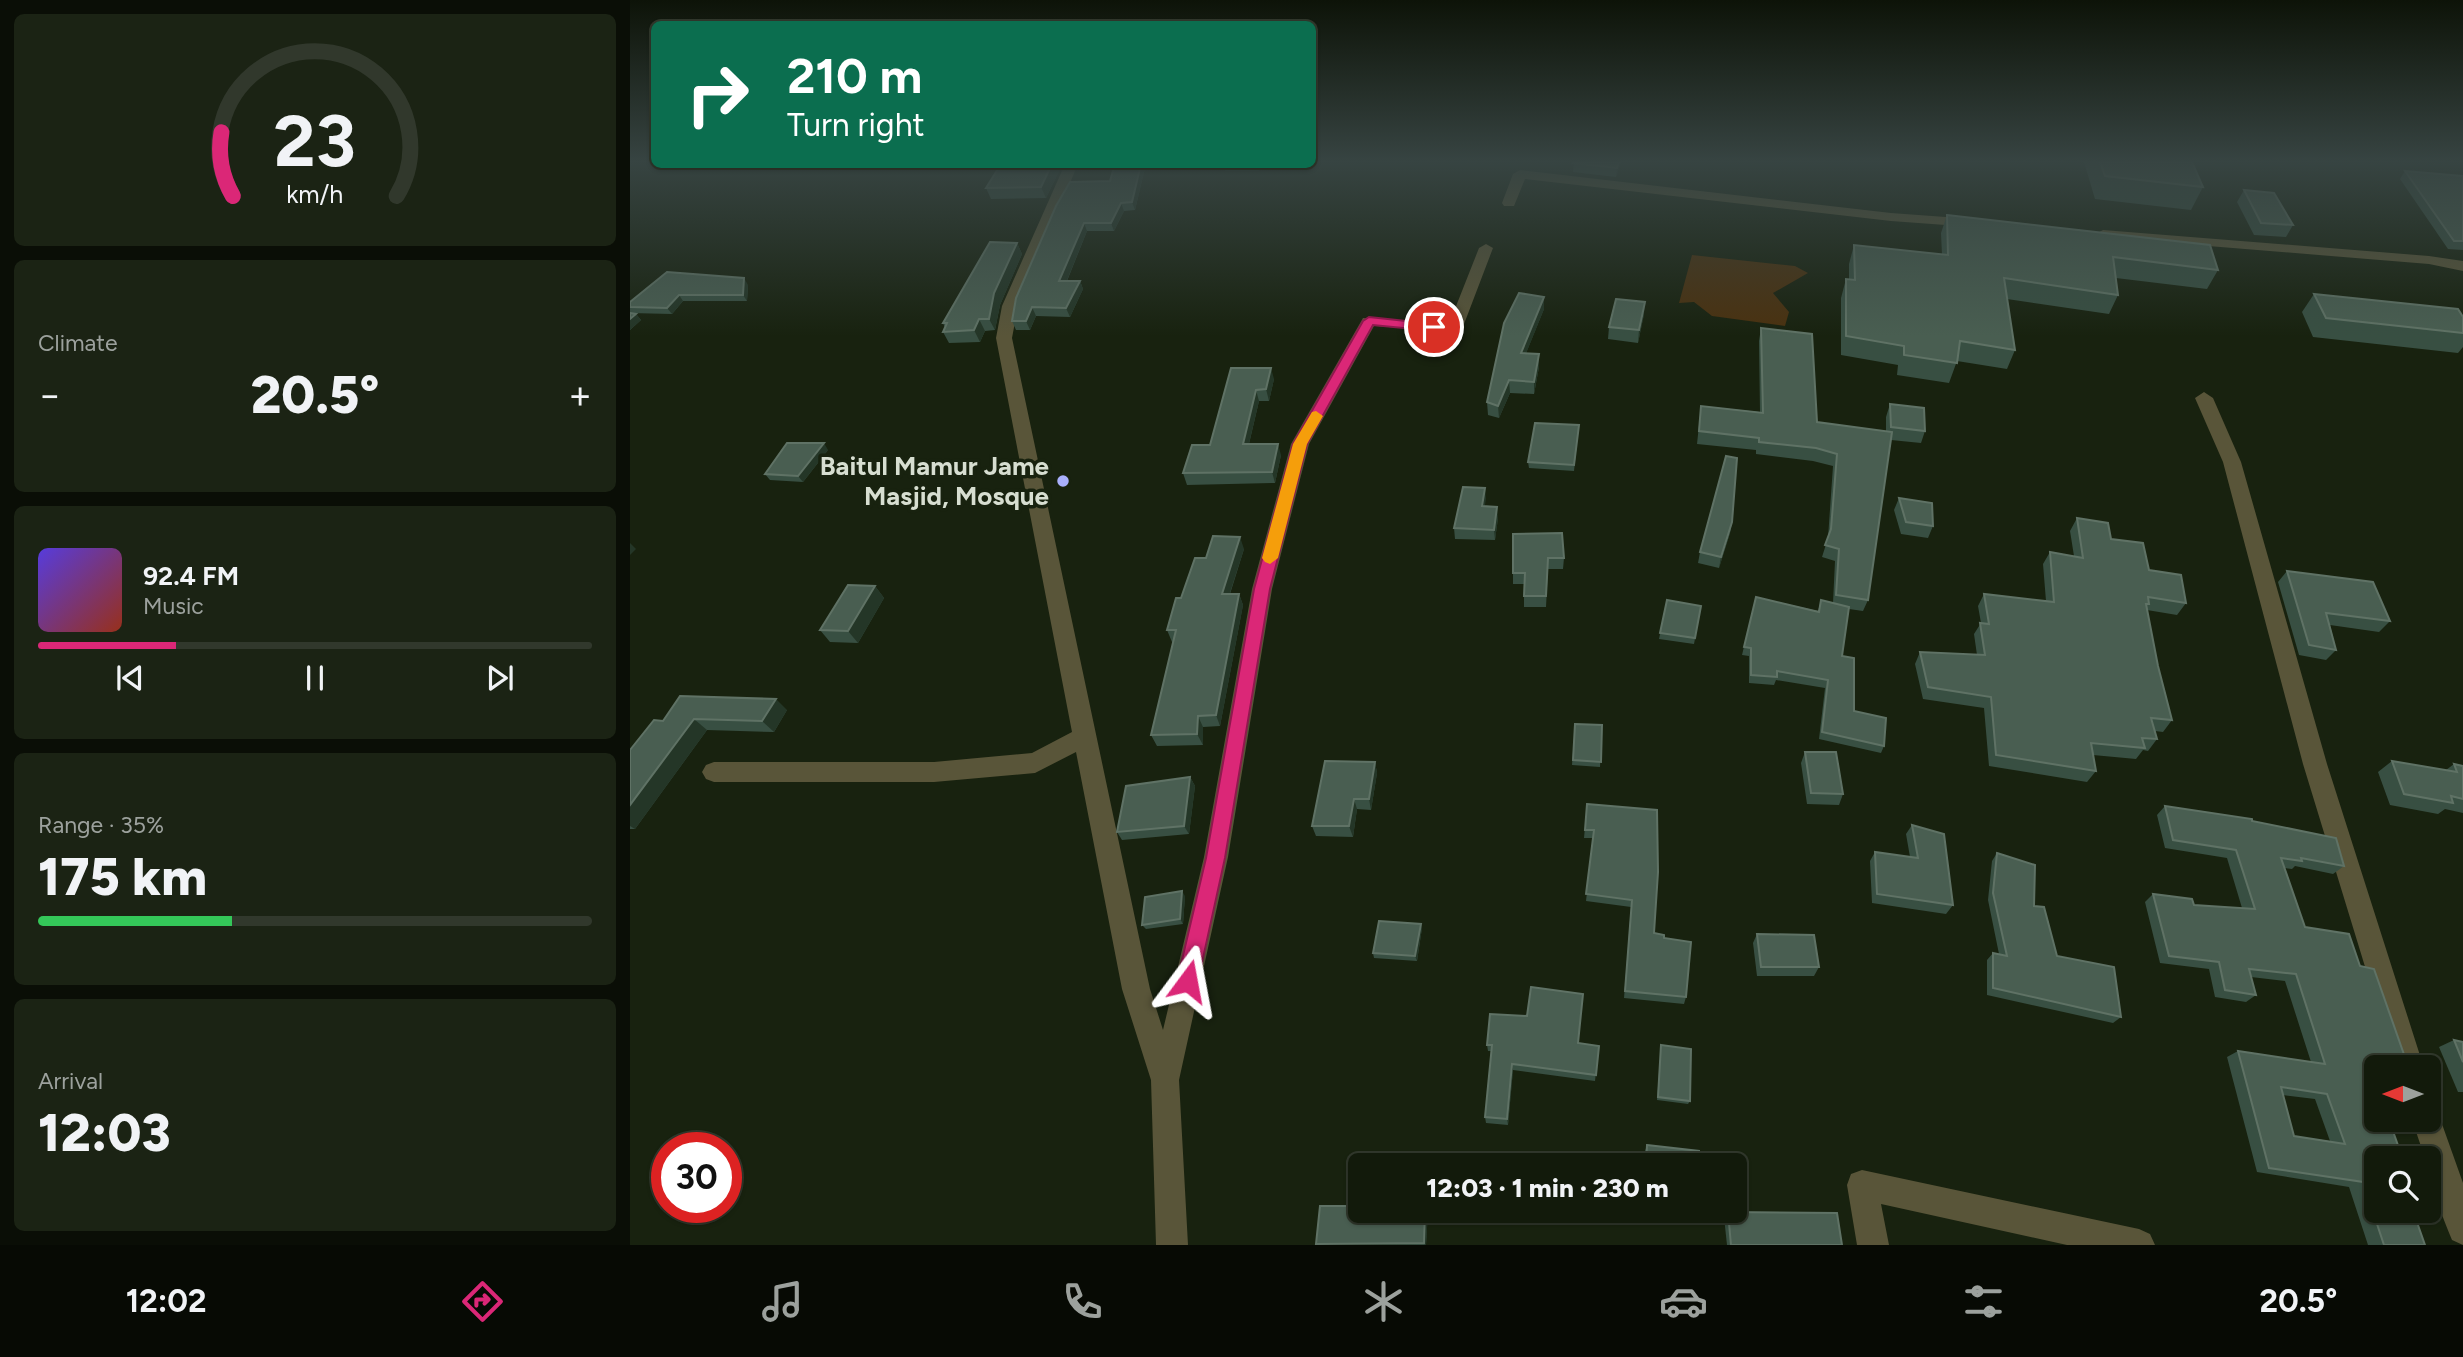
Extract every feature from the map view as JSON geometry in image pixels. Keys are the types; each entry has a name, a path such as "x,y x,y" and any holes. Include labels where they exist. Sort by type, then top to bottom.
{"street":[{"path":"1048,220 1010,306 1004,338 1136,989 1165,1080 1172,1245"},
{"path":"1928,220 1987,225"},
{"path":"2084,232 2429,260 2463,266"},
{"path":"1165,1080 1216,858 1262,589 1300,444 1369,321 1455,330 1486,248"},
{"path":"2204,398 2232,462 2315,764 2406,1055"},
{"path":"714,772 934,772 1035,763 1084,737"},
{"path":"2431,1132 2463,1229"},
{"path":"1873,1245 1862,1185 2139,1245"}],"shaded area":[{"path":"1692,255 1795,266 1808,273 1773,293 1789,312 1785,326 1712,316 1694,302 1679,303"}],"building":[{"path":"1050,220 1112,220 1111,223 1084,223 1059,281 1080,281 1066,308 1032,307 1026,321 1012,321 1016,298"},
{"path":"1947,220 1992,220 2210,245 2218,270 2113,257 2118,295 2004,278 2015,350 1960,341 1957,363 1904,355 1904,346 1846,336 1846,279 1855,280 1854,245 1948,255"},
{"path":"2260,220 2290,220 2293,225 2261,223"},
{"path":"2439,220 2463,220 2463,241 2454,241"},
{"path":"990,242 1017,243 994,293 989,319 979,319 974,330 943,332 947,323 943,323"},
{"path":"667,272 744,278 743,295 679,295 667,308 630,307 630,302"},
{"path":"1519,293 1544,297 1521,353 1539,354 1534,382 1509,380 1498,406 1487,402 1504,323"},
{"path":"2314,294 2458,309 2463,317 2463,333 2326,318"},
{"path":"1616,299 1645,302 1639,330 1609,327"},
{"path":"1761,328 1812,334 1817,422 1892,432 1868,600 1836,595 1839,549 1825,545 1831,529 1837,454 1816,448 1759,442 1759,438 1699,431 1701,406 1763,413"},
{"path":"1231,368 1271,368 1266,389 1256,390 1243,444 1278,444 1272,472 1183,473 1192,445 1210,445"},
{"path":"1890,404 1924,408 1925,431 1891,427"},
{"path":"1535,423 1579,425 1574,465 1528,462"},
{"path":"787,443 824,443 798,476 765,474"},
{"path":"1726,456 1737,458 1732,522 1721,557 1700,552"},
{"path":"1463,487 1485,488 1482,506 1497,507 1494,530 1454,528"},
{"path":"1899,498 1932,503 1933,526 1906,522"},
{"path":"2077,518 2108,523 2111,539 2143,543 2149,570 2181,575 2186,603 2148,597 2149,604 2146,604 2172,720 2151,718 2157,739 2142,738 2145,748 2091,743 2096,771 1996,755 1991,697 1928,687 1920,652 1985,655 1980,623 1989,624 1984,594 2054,602 2050,552 2083,558"},
{"path":"1562,533 1564,558 1548,558 1546,596 1524,596 1525,573 1513,573 1513,534"},
{"path":"1213,536 1240,537 1222,594 1239,594 1216,715 1198,716 1197,734 1151,735 1176,630 1167,630 1176,598 1181,598 1195,558 1206,558"},
{"path":"2287,571 2373,582 2390,621 2326,613 2336,650 2309,645"},
{"path":"848,585 875,586 848,631 820,630"},
{"path":"1756,597 1819,612 1821,600 1849,607 1842,656 1854,658 1854,711 1886,718 1884,746 1822,732 1828,680 1777,671 1777,677 1751,675 1751,648 1744,647"},
{"path":"1667,600 1701,606 1695,638 1660,633"},
{"path":"680,696 776,699 762,721 694,719 630,805 630,750 654,720 663,721"},
{"path":"1575,724 1602,725 1601,762 1573,760"},
{"path":"1805,752 1836,752 1843,794 1811,793"},
{"path":"1325,761 1375,762 1369,799 1354,799 1349,826 1312,826"},
{"path":"2392,761 2457,772 2454,764 2463,766 2463,799 2451,796 2453,803 2404,794"},
{"path":"1190,777 1184,826 1117,832 1126,786"},
{"path":"1587,804 1657,810 1658,872 1654,933 1664,935 1664,938 1691,942 1686,997 1625,991 1632,900 1586,894 1594,830 1585,830"},
{"path":"2165,806 2252,819 2336,838 2344,866 2301,858 2302,861 2281,858 2305,927 2349,934 2360,966 2374,969 2404,1055 2364,1055 2364,1132 2393,1132 2398,1146 2364,1146 2364,1185 2363,1182 2269,1168 2238,1051 2325,1064 2296,974 2249,969 2256,995 2225,990 2219,962 2169,956 2153,894 2192,899 2194,905 2255,909 2236,850 2173,840","holes":["2281,1087 2327,1094 2345,1144 2294,1136"]},
{"path":"1912,825 1944,834 1953,905 1877,894 1875,852 1918,858"},
{"path":"1997,853 2035,865 2034,906 2044,907 2057,956 2114,967 2121,1017 1993,988 1993,953 2007,956 1993,893"},
{"path":"1182,891 1180,919 1142,925 1145,897"},
{"path":"1379,921 1421,924 1415,956 1373,953"},
{"path":"1757,934 1814,935 1819,967 1761,967"},
{"path":"1531,987 1583,994 1578,1043 1599,1046 1596,1075 1512,1064 1507,1119 1485,1117 1492,1045 1487,1045 1490,1014 1527,1016"},
{"path":"2454,1040 2463,1042 2463,1062"},
{"path":"1661,1045 1691,1049 1690,1101 1658,1097"},
{"path":"1647,1145 1699,1151 1699,1153 1647,1153"},
{"path":"1320,1206 1348,1206 1348,1223 1425,1223 1424,1243 1316,1244"},
{"path":"1747,1212 1837,1213 1842,1245 1731,1245 1729,1223 1747,1223"},
{"path":"2377,1223 2417,1223 2425,1245 2384,1245"}],"slow traffic":[{"path":"1270,558 1300,444 1316,416"}],"place":[{"name":"Baitul Mamur Jame Masjid, Mosque","path":"1063,481"}],"route":[{"path":"1188,981 1216,858 1262,589 1300,444 1369,321 1434,327"}]}
